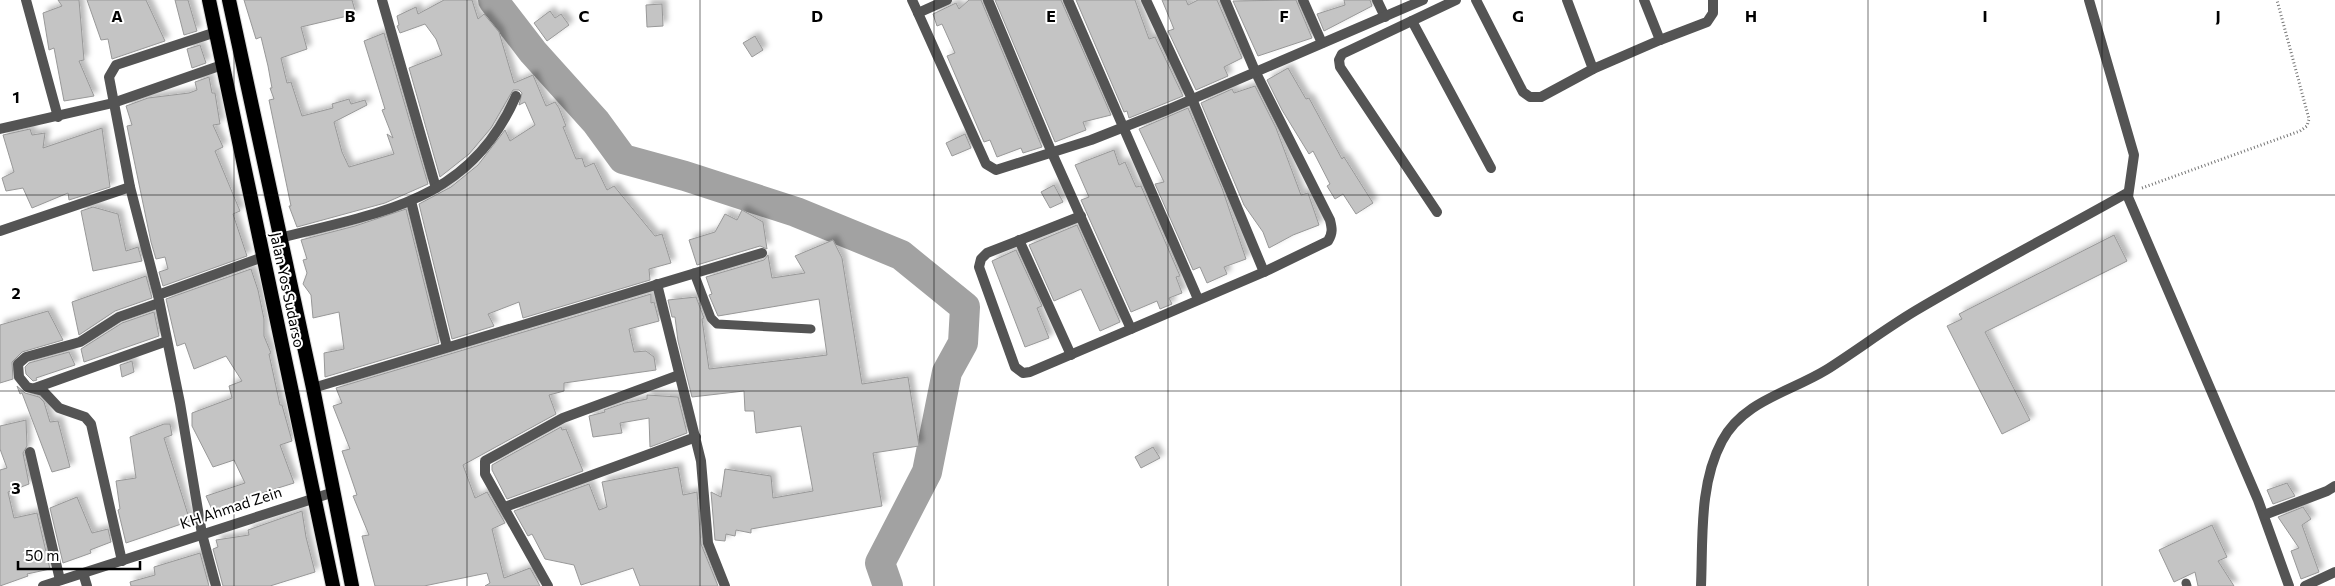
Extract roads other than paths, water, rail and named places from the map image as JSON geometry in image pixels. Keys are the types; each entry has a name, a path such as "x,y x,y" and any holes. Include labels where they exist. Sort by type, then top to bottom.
{"highway":[{"name":"Jalan Yos Sudarso","path":"209,0 333,586"},
{"name":"Jalan Yos Sudarso","path":"229,0 313,388 352,586"}],"street":[{"path":"26,0 58,117"},
{"path":"382,0 436,188"},
{"path":"912,0 989,168 1001,170 1123,128 1423,0"},
{"path":"918,13 947,0"},
{"path":"988,0 1052,153 1131,329"},
{"path":"1068,0 1198,298"},
{"path":"1146,0 1192,100 1264,272"},
{"path":"1080,216 987,253 981,259 979,267 1015,367 1023,373 1030,372 1071,355 1198,298 1264,272 1328,241 1332,228 1255,72 1225,0"},
{"path":"1303,0 1322,43"},
{"path":"1377,0 1384,17"},
{"path":"1437,212 1340,67 1339,60 1342,54 1456,0"},
{"path":"1476,0 1523,92 1530,97 1541,97 1593,69 1707,22 1713,13 1713,0"},
{"path":"1567,0 1593,69"},
{"path":"1644,0 1660,40"},
{"path":"2089,0 2134,155 2127,195 2264,515 2289,586"},
{"path":"1412,21 1491,168"},
{"path":"216,32 116,65 109,77 130,187 158,299 180,403 202,534 216,586"},
{"path":"0,129 113,103 222,65"},
{"path":"280,238 390,210 411,202 455,178 496,134 516,96"},
{"path":"0,231 130,187"},
{"path":"1701,586 1706,493 1713,461 1722,440 1743,413 1824,371 1914,312 2127,195"},
{"path":"411,202 447,347"},
{"path":"1019,240 1071,355"},
{"path":"313,388 762,253"},
{"path":"122,561 91,424 85,417 59,408 43,391 27,387 19,377 17,369 22,360 80,342 119,316 263,257"},
{"path":"657,284 696,437 705,488 708,542 725,586"},
{"path":"36,388 166,341"},
{"path":"548,586 485,474 484,465 488,458 563,418 679,375"},
{"path":"504,507 696,437"},
{"path":"30,452 60,580"},
{"path":"2264,515 2327,491 2335,486"},
{"name":"KH Ahmad Zein","path":"43,586 315,496 334,492"},
{"path":"2305,586 2335,572"},
{"path":"83,574 87,586"}],"lane":[{"path":"694,273 711,318 717,324 811,329"}],"waterway":[{"path":"493,0 533,52 596,122 623,159 685,176 796,212 901,255 965,307 963,343 947,372 927,472 880,563 888,586"}]}
